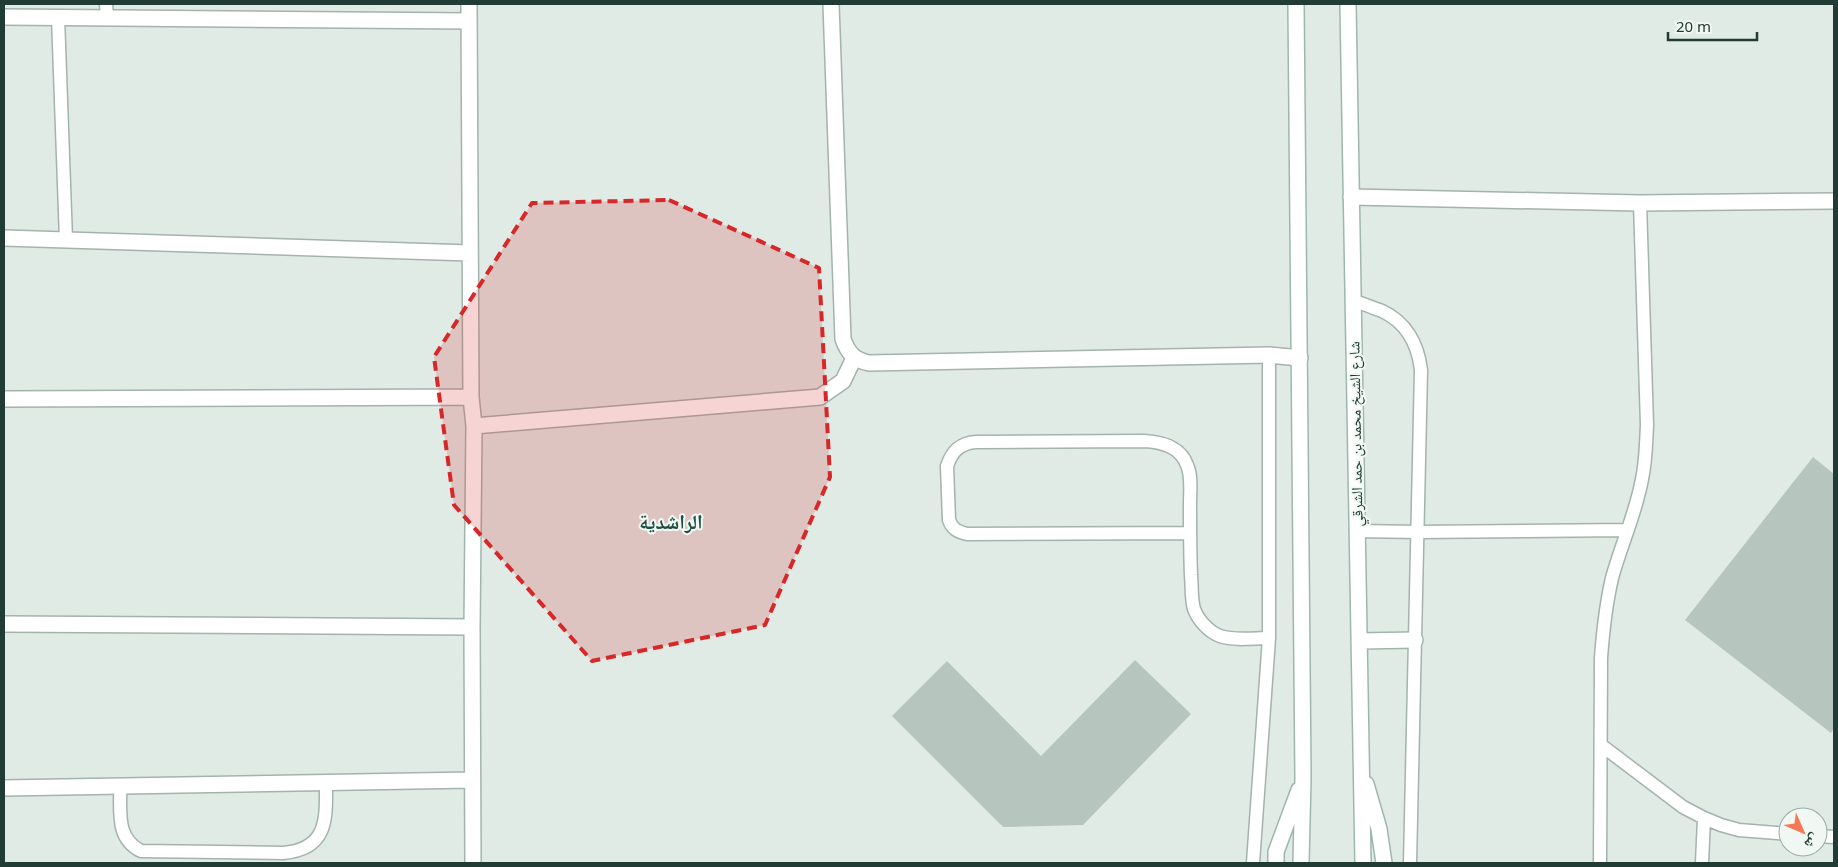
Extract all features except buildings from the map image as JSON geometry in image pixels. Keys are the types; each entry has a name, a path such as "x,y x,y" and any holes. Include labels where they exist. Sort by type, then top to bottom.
{"street":[{"path":"469,4 471,397 474,426 472,627 473,863"},
{"path":"831,4 843,339 847,349 854,358 869,363 1269,355 1300,358"},
{"path":"1296,4 1303,777 1301,863"},
{"name":"شارع الشيخ محمد بن حمد الشرقي","path":"1348,4 1362,863"},
{"path":"4,17 58,17 106,11 469,21"},
{"path":"1351,197 1640,203 1834,201"},
{"path":"4,238 470,253"},
{"path":"474,426 820,397 843,381 854,358"},
{"path":"4,399 471,397"},
{"path":"4,624 472,627"},
{"path":"1359,641 1415,640"},
{"path":"1360,763 1379,829 1384,863"},
{"path":"1276,863 1276,852 1303,777"},
{"path":"4,788 472,780"}],"lane":[{"path":"58,17 66,240"},
{"path":"1600,863 1603,632 1612,581 1642,479 1646,434 1640,203"},
{"path":"1353,300 1381,310 1405,328 1414,341 1419,355 1421,370 1410,863"},
{"path":"1253,863 1270,638 1269,355"},
{"path":"1190,533 961,533 955,530 949,520 947,466 954,451 968,442 1144,440 1161,442 1177,450 1187,464 1190,482 1192,597 1194,609 1208,629 1219,636 1270,638"},
{"path":"1356,531 1627,530"},
{"path":"1601,745 1683,807 1704,818 1739,830 1778,833"},
{"path":"120,786 122,832 126,840 141,850 150,852 283,853 295,852 307,847 316,839 326,818 326,782"},
{"path":"1702,863 1704,818"}],"highlighted area":[{"path":"669,200 819,268 830,477 765,625 592,661 454,505 434,357 532,203"}],"district":[{"name":"الراشدية","path":"671,521"}]}
